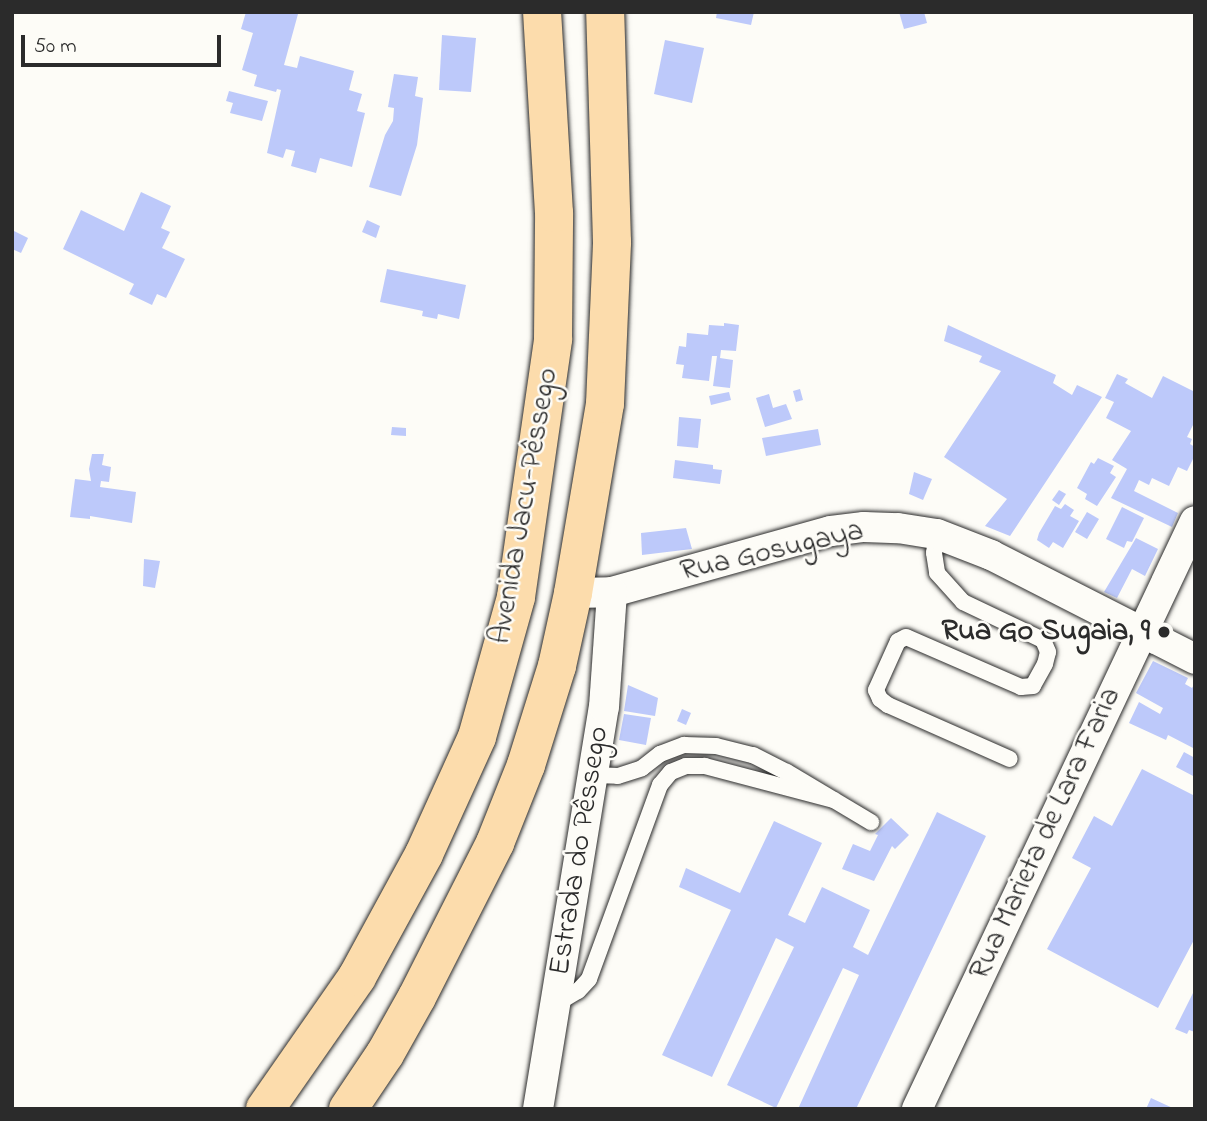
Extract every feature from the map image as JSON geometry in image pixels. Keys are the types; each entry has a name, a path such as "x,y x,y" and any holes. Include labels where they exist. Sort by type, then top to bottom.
{"highway":[{"name":"Avenida Jacu-Pêssego","path":"265,1109 357,977 425,854 477,737 516,597 553,339 554,213 542,12"},
{"path":"582,12 585,95 610,162"},
{"name":"Avenida Jacu-Pêssego","path":"348,1109 418,997 495,843 526,765 553,678 573,593 605,404 612,242 605,12"}],"street":[{"name":"Rua Marieta de Lara Faria","path":"917,1109 1140,632 1195,521"},
{"name":"Rua Gosugaya","path":"573,593 612,592 831,531 876,527 937,534 991,555 1195,659"},
{"name":"Estrada do Pêssego","path":"538,1109 593,775 609,663 612,592"}],"lane":[{"path":"937,534 934,553 937,573 963,602 1043,640 1048,652 1045,664 1033,686 1021,687 906,637 898,641 876,690 880,699 888,705 1010,759"},
{"path":"593,775 618,776 642,768 660,754 684,745 716,746 753,755 871,822"},
{"path":"556,1004 578,991 589,979 660,785 671,772 686,766 705,766 834,800"}],"building":[{"path":"246,12 298,14 284,65 297,68 300,56 354,71 349,90 362,94 357,111 365,113 352,167 320,158 316,173 291,166 295,151 286,149 283,158 267,153 281,90 277,89 276,92 254,86 257,75 242,70 253,33 241,29"},
{"path":"717,12 754,12 751,25 716,18"},
{"path":"899,12 924,12 927,23 904,29"},
{"path":"442,35 476,38 471,92 439,90"},
{"path":"665,40 704,48 692,103 654,94"},
{"path":"394,74 418,77 415,96 423,98 417,145 401,196 369,187 385,135 393,121 394,108 388,107"},
{"path":"229,91 268,101 262,121 230,113 233,103 226,101"},
{"path":"141,192 171,206 161,228 170,232 162,248 185,259 166,298 157,294 152,305 129,294 134,284 63,249 81,210 124,231"},
{"path":"367,220 380,226 376,238 362,232"},
{"path":"12,230 28,238 21,253 12,249"},
{"path":"387,269 466,285 459,319 438,314 437,319 422,316 423,311 380,302"},
{"path":"724,323 739,325 736,351 721,350 720,358 733,360 730,388 713,386 717,356 712,356 709,381 682,378 684,365 676,364 679,346 686,347 687,333 708,335 709,325 724,326"},
{"path":"948,325 1056,375 1053,383 1072,395 1077,385 1102,397 1010,536 985,526 1007,499 944,457 1001,371 979,362 982,356 944,341"},
{"path":"1117,374 1128,379 1125,383 1152,398 1163,376 1195,392 1195,421 1187,437 1192,439 1190,444 1195,447 1195,455 1187,471 1178,467 1169,486 1152,478 1149,485 1139,480 1134,491 1178,513 1172,527 1111,498 1127,469 1112,460 1131,431 1106,418 1114,402 1105,398"},
{"path":"800,389 803,400 796,402 793,391"},
{"path":"729,392 731,400 711,405 709,396"},
{"path":"769,394 773,408 786,404 792,419 765,427 756,398"},
{"path":"679,417 701,419 698,448 677,446"},
{"path":"392,427 406,428 406,436 391,435"},
{"path":"818,429 821,445 766,456 762,438"},
{"path":"92,454 104,454 102,465 111,467 109,482 101,481 100,487 136,492 132,523 90,516 90,519 70,517 75,479 91,481 89,469"},
{"path":"1098,458 1114,466 1110,473 1116,477 1097,506 1085,499 1087,494 1077,488 1091,462 1094,464"},
{"path":"675,460 713,465 713,469 722,470 720,484 673,478"},
{"path":"914,472 932,479 923,500 909,494"},
{"path":"1059,490 1066,494 1059,505 1052,500"},
{"path":"1065,504 1074,510 1070,516 1079,521 1063,548 1053,542 1049,548 1037,540 1039,533 1055,506 1061,509"},
{"path":"1122,507 1144,518 1132,542 1127,541 1124,548 1106,539"},
{"path":"1087,512 1099,519 1087,539 1075,532"},
{"path":"686,528 692,549 642,555 641,533"},
{"path":"1136,538 1158,549 1145,576 1132,569 1117,598 1104,592"},
{"path":"144,559 160,561 155,588 143,586"},
{"path":"1153,661 1188,678 1185,684 1192,688 1195,683 1195,749 1168,735 1166,740 1129,723 1139,702 1160,714 1163,708 1136,693"},
{"path":"628,685 658,698 655,716 624,711"},
{"path":"682,709 691,713 686,725 677,721"},
{"path":"624,714 651,718 646,745 619,740"},
{"path":"1184,752 1195,758 1195,777 1176,767"},
{"path":"1142,769 1195,796 1195,938 1158,1008 1047,949 1091,868 1072,858 1094,816 1112,826"},
{"path":"937,812 986,836 856,1109 798,1109 859,975 843,968 776,1108 727,1085 794,947 776,938 712,1077 662,1055 731,910 679,887 686,868 740,893 774,821 822,843 788,915 805,923 822,887 870,910 853,947 868,955"},
{"path":"891,818 909,835 895,849 892,846 874,881 842,869 853,844 870,851 878,835 875,834"},
{"path":"1195,989 1195,1032 1189,1030 1187,1034 1175,1029"},
{"path":"1151,1098 1164,1104 1175,1109 1146,1109"}],"place":[{"name":"Rua Go Sugaia, 9","path":"1164,632"}]}
